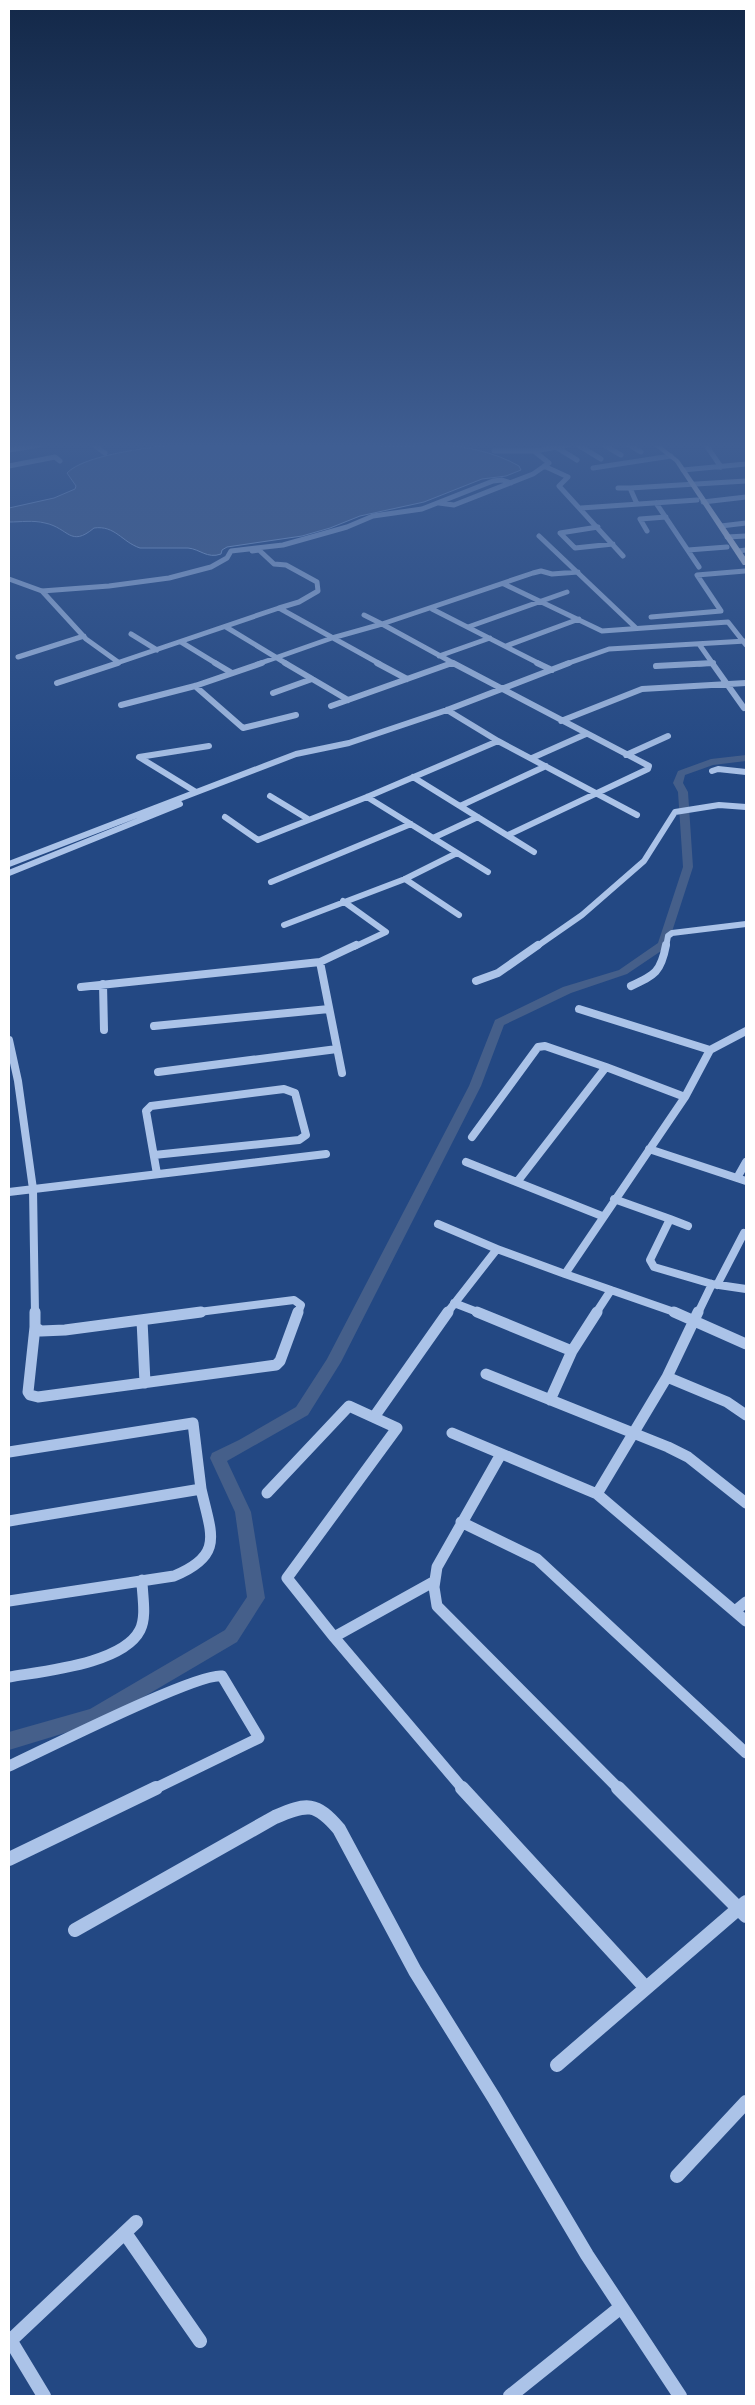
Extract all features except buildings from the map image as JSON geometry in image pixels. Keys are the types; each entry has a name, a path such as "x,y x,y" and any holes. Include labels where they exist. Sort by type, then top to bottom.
{"main road":[{"path":"735,557 746,571"}],"street":[{"path":"9,579 42,591 85,588 170,578 211,567 228,557"},
{"path":"57,682 299,602 318,591 317,582 286,565 274,564 267,557"},
{"path":"562,557 636,628"},
{"path":"692,557 699,568"},
{"path":"121,705 195,686 332,638 432,609 541,571 552,574 578,572"},
{"path":"652,617 720,611 697,575 746,571"},
{"path":"504,584 602,631 728,622 745,643"},
{"path":"42,591 84,636 118,662"},
{"path":"468,627 567,592"},
{"path":"279,608 407,679"},
{"path":"432,609 552,670"},
{"path":"364,615 649,768 508,835"},
{"path":"506,646 578,620"},
{"path":"226,627 348,700"},
{"path":"131,634 157,650"},
{"path":"18,657 84,636"},
{"path":"439,656 490,638"},
{"path":"180,642 232,673"},
{"path":"504,691 590,653 609,649 745,643"},
{"path":"699,644 744,708"},
{"path":"9,873 300,757 348,746 449,712 599,656 609,649"},
{"path":"331,706 452,663"},
{"path":"656,666 713,663"},
{"path":"273,693 312,679"},
{"path":"561,721 642,689 746,683"},
{"path":"195,686 243,728 296,715"},
{"path":"449,712 498,741 637,815"},
{"path":"532,758 586,734"},
{"path":"626,755 668,736"},
{"path":"225,817 258,840 368,797 498,741"},
{"path":"196,792 139,757 209,746"},
{"path":"9,864 296,754 348,746"},
{"path":"460,806 546,766"},
{"path":"712,771 718,769 746,772"},
{"path":"413,777 534,852"},
{"path":"270,796 308,819"},
{"path":"368,797 488,872"},
{"path":"476,981 498,973 582,915 644,861 675,812 719,805 746,807"},
{"path":"434,838 478,817"},
{"path":"271,882 410,824"},
{"path":"284,925 405,879 458,853"},
{"path":"405,879 459,915"},
{"path":"81,987 320,962 386,932 343,901"},
{"path":"631,986 654,976 661,968 668,936 672,933 746,924"},
{"path":"320,962 342,1072"},
{"path":"103,984 104,1030"},
{"path":"154,1026 329,1009"},
{"path":"579,1009 710,1050"},
{"path":"565,1274 602,1216 685,1097 710,1050 746,1031"},
{"path":"9,1040 18,1081 33,1189 35,1327 28,1392 30,1395 38,1397 276,1365 280,1361 301,1305 294,1300 64,1330 41,1330 35,1327"},
{"path":"472,1137 538,1046 545,1046 606,1067 685,1097"},
{"path":"158,1072 337,1049"},
{"path":"517,1182 606,1067"},
{"path":"154,1155 299,1140 306,1135 295,1093 284,1089 151,1106 146,1111 157,1174"},
{"path":"649,1149 746,1181"},
{"path":"9,1192 326,1154"},
{"path":"466,1162 602,1216"},
{"path":"737,1178 746,1162"},
{"path":"614,1199 688,1226"},
{"path":"670,1219 650,1263 659,1269 714,1284 746,1290"},
{"path":"438,1224 496,1249 694,1319 746,1344"},
{"path":"597,1494 667,1377 694,1319 744,1233"},
{"path":"374,1417 454,1303 496,1249"},
{"path":"550,1400 572,1351 611,1290"},
{"path":"454,1303 572,1351"},
{"path":"142,1320 145,1383"},
{"path":"486,1374 688,1457 746,1503"},
{"path":"667,1377 727,1402 746,1415"},
{"path":"267,1494 349,1406 396,1428 287,1578 334,1637 485,1815 646,1988"},
{"path":"9,1452 193,1423 201,1489 212,1546 208,1556 199,1565 186,1572 9,1600"},
{"path":"452,1433 597,1494 746,1621"},
{"path":"501,1454 437,1567 433,1582 433,1595 437,1606 744,1909 646,1988 557,2065"},
{"path":"9,1521 201,1489"},
{"path":"461,1522 537,1559 746,1753"},
{"path":"9,1677 89,1662 129,1644 137,1636 141,1628 142,1580"},
{"path":"334,1637 433,1582"},
{"path":"735,1612 746,1602"},
{"path":"9,1766 185,1685 216,1675 222,1676 259,1738 9,1859"},
{"path":"75,1930 275,1817 297,1807 312,1805 326,1813 339,1829 415,1971 494,2098 586,2255 680,2396"},
{"path":"677,2176 746,2102"},
{"path":"44,2396 9,2340 136,2222"},
{"path":"125,2233 200,2341"},
{"path":"510,2396 621,2307"}],"waterway":[{"path":"9,1741 94,1716 231,1636 256,1598 243,1512 218,1458 245,1445 302,1411 333,1362 475,1086 499,1023 567,990 623,972 663,945 688,867 683,792 678,783 681,773 711,762 746,758"}]}
